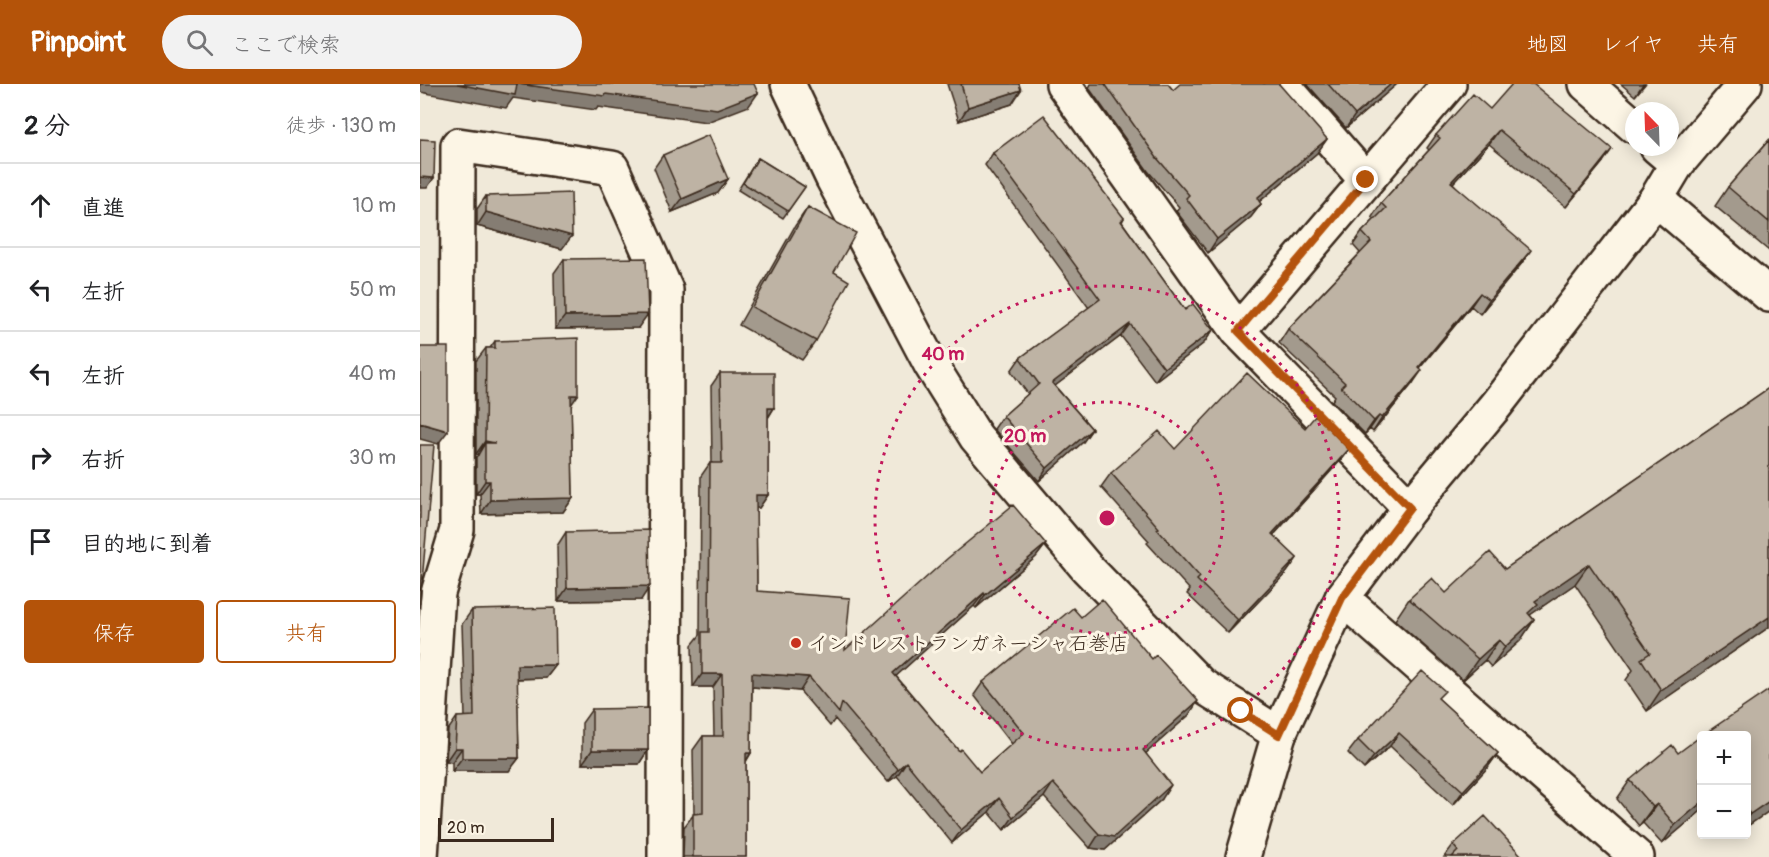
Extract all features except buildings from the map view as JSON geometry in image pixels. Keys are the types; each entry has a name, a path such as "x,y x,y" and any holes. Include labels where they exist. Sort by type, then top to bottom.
{"street":[{"path":"788,84 833,179 926,356 976,437 1087,568 1202,685 1279,735"},
{"path":"1063,84 1238,331 1410,508"},
{"path":"1282,84 1366,180"},
{"path":"1238,331 1449,84"},
{"path":"1586,84 1625,118"},
{"path":"1679,145 1745,84"},
{"path":"421,857 438,593 457,530 458,145 612,168 666,290 665,857"},
{"path":"1243,857 1279,735 1342,598 1410,508 1496,405 1656,200 1667,156"},
{"path":"1656,200 1769,295"},
{"path":"1342,598 1637,857"}],"place":[{"name":"インドレストランガネーシャ石巻店","path":"796,643"}],"route":[{"path":"1241,711 1279,735 1342,598 1410,508 1238,331 1366,180"}]}
